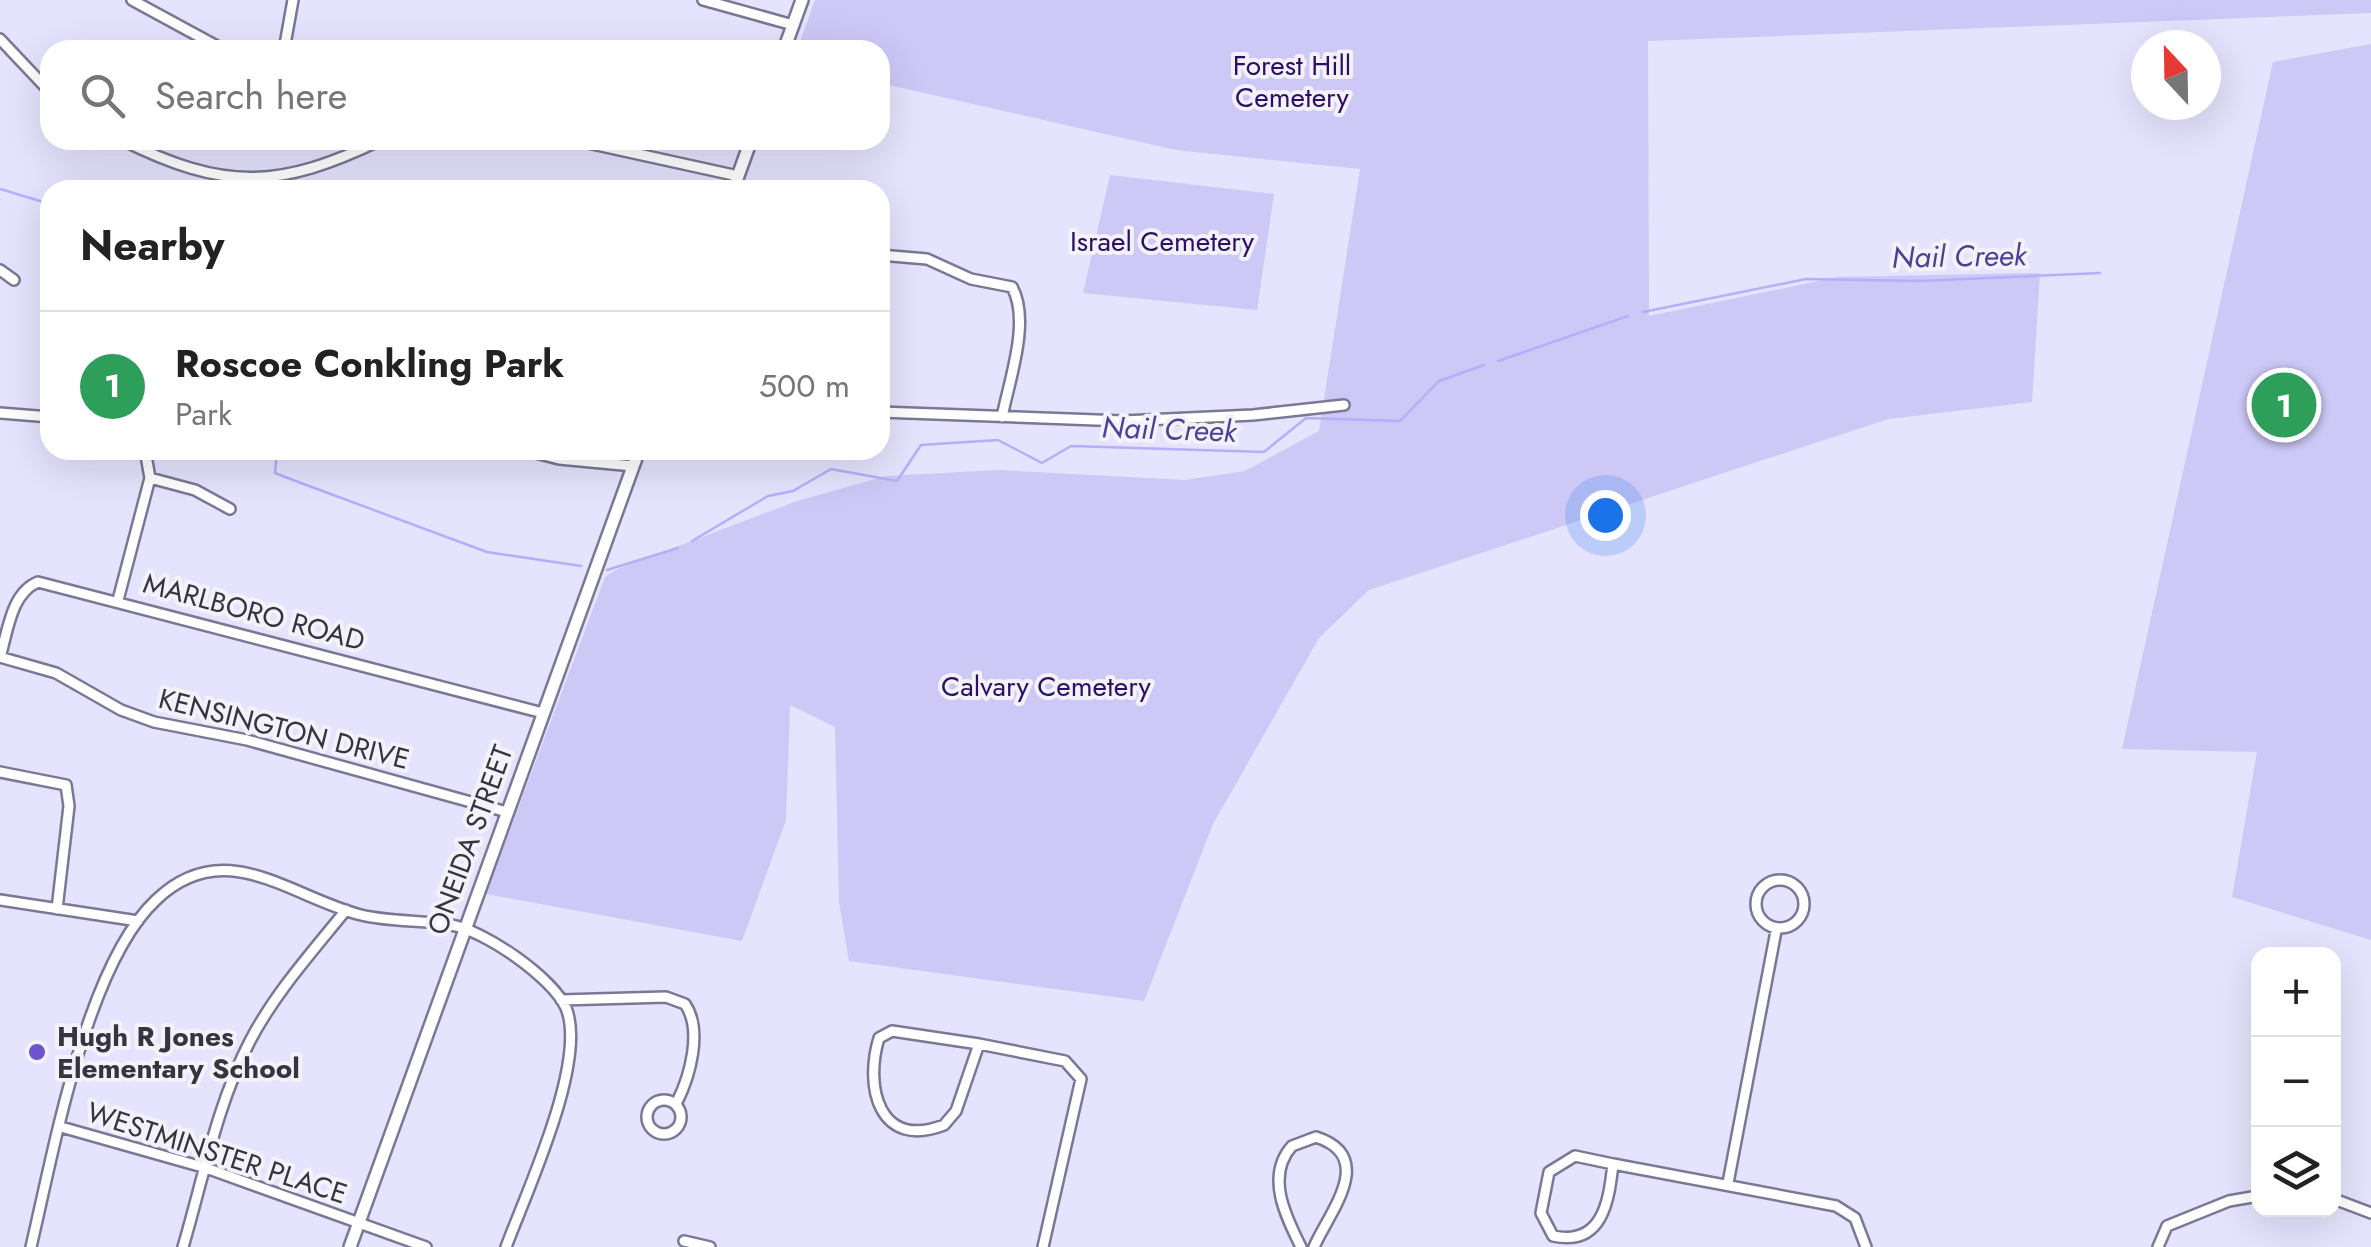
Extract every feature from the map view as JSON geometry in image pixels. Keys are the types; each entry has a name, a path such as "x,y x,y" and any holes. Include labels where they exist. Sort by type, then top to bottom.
{"street":[{"path":"132,0 206,40"},
{"path":"286,40 292,0"},
{"path":"703,0 793,25"},
{"path":"788,40 802,0"},
{"path":"0,38 40,81"},
{"path":"146,150 191,169 265,178 314,170 359,150"},
{"path":"620,150 738,176"},
{"path":"737,180 748,150"},
{"path":"890,255 916,256 971,279 1012,288 1020,301 1019,319 1002,417"},
{"path":"0,270 14,280"},
{"path":"890,412 1178,420 1344,404"},
{"path":"0,413 40,416"},
{"path":"118,600 150,478 146,460"},
{"path":"570,460 633,466"},
{"name":"ONEIDA STREET","path":"350,1247 635,460"},
{"path":"150,478 195,490 230,509"},
{"name":"MARLBORO ROAD","path":"0,657 26,587 38,582 543,713"},
{"name":"KENSINGTON DRIVE","path":"0,657 56,672 121,710 154,722 247,740 508,812"},
{"path":"0,772 62,781 68,788 57,908"},
{"path":"31,1247 61,1126 102,993 138,921 180,882 215,871 274,879 346,910 465,930 527,965 561,1000 570,1024 572,1058 506,1247"},
{"path":"1728,1183 1776,931 1756,904 1767,882 1782,879 1798,888 1804,906 1789,927 1776,931"},
{"path":"0,900 138,921"},
{"path":"183,1247 228,1096 250,1042 293,975 346,910"},
{"path":"561,1000 666,997 685,1004 694,1023 676,1129 659,1135 651,1131 646,1120 650,1109 663,1101 678,1102"},
{"path":"979,1044 956,1111 944,1125 892,1124 880,1113 874,1079 875,1050 884,1034 904,1030 979,1044 1065,1061 1078,1071 1081,1086 1044,1247"},
{"name":"WESTMINSTER PLACE","path":"61,1126 206,1168 426,1247"},
{"path":"1302,1247 1282,1206 1279,1177 1292,1146 1316,1137 1338,1150 1347,1172 1344,1193 1314,1247"},
{"path":"1613,1164 1608,1204 1596,1232 1572,1243 1553,1236 1540,1213 1549,1172 1575,1156 1836,1206 1859,1223 1866,1247"},
{"path":"2158,1247 2168,1226 2229,1201 2251,1197"},
{"path":"2341,1202 2371,1213"},
{"path":"684,1241 710,1247"}],"green space":[{"name":"Calvary Cemetery","path":"815,0 2371,0 2371,13 1648,41 1649,316 1838,277 2040,273 2032,402 1888,419 1369,590 1319,638 1213,824 1144,1001 849,961 839,902 835,727 790,705 786,820 742,941 486,894 605,577 618,569 797,501 886,476 999,470 1185,480 1245,471 1319,431 1360,169 1176,150 890,85 890,40 801,40"},
{"path":"2371,44 2371,940 2232,897 2257,752 2122,749 2273,62"},
{"name":"Israel Cemetery","path":"1110,175 1274,194 1257,310 1083,293"}],"waterway":[{"name":"Nail Creek","path":"0,189 40,201"},
{"name":"Nail Creek","path":"1643,312 1806,279 1921,281 2100,273"},
{"name":"Nail Creek","path":"1498,361 1628,316"},
{"name":"Nail Creek","path":"692,541 768,496 793,491 831,469 897,481 921,445 998,440 1042,463 1071,446 1264,452 1306,418 1400,421 1439,381 1484,365"},
{"name":"Nail Creek","path":"276,460 275,473 487,552 581,566"},
{"name":"Nail Creek","path":"607,570 678,548"}],"place":[{"name":"Roscoe Conkling Park","path":"2284,405"},
{"name":"Hugh R Jones Elementary School","path":"37,1052"}],"park label":[{"name":"Forest Hill Cemetery","path":"1292,81"}]}
